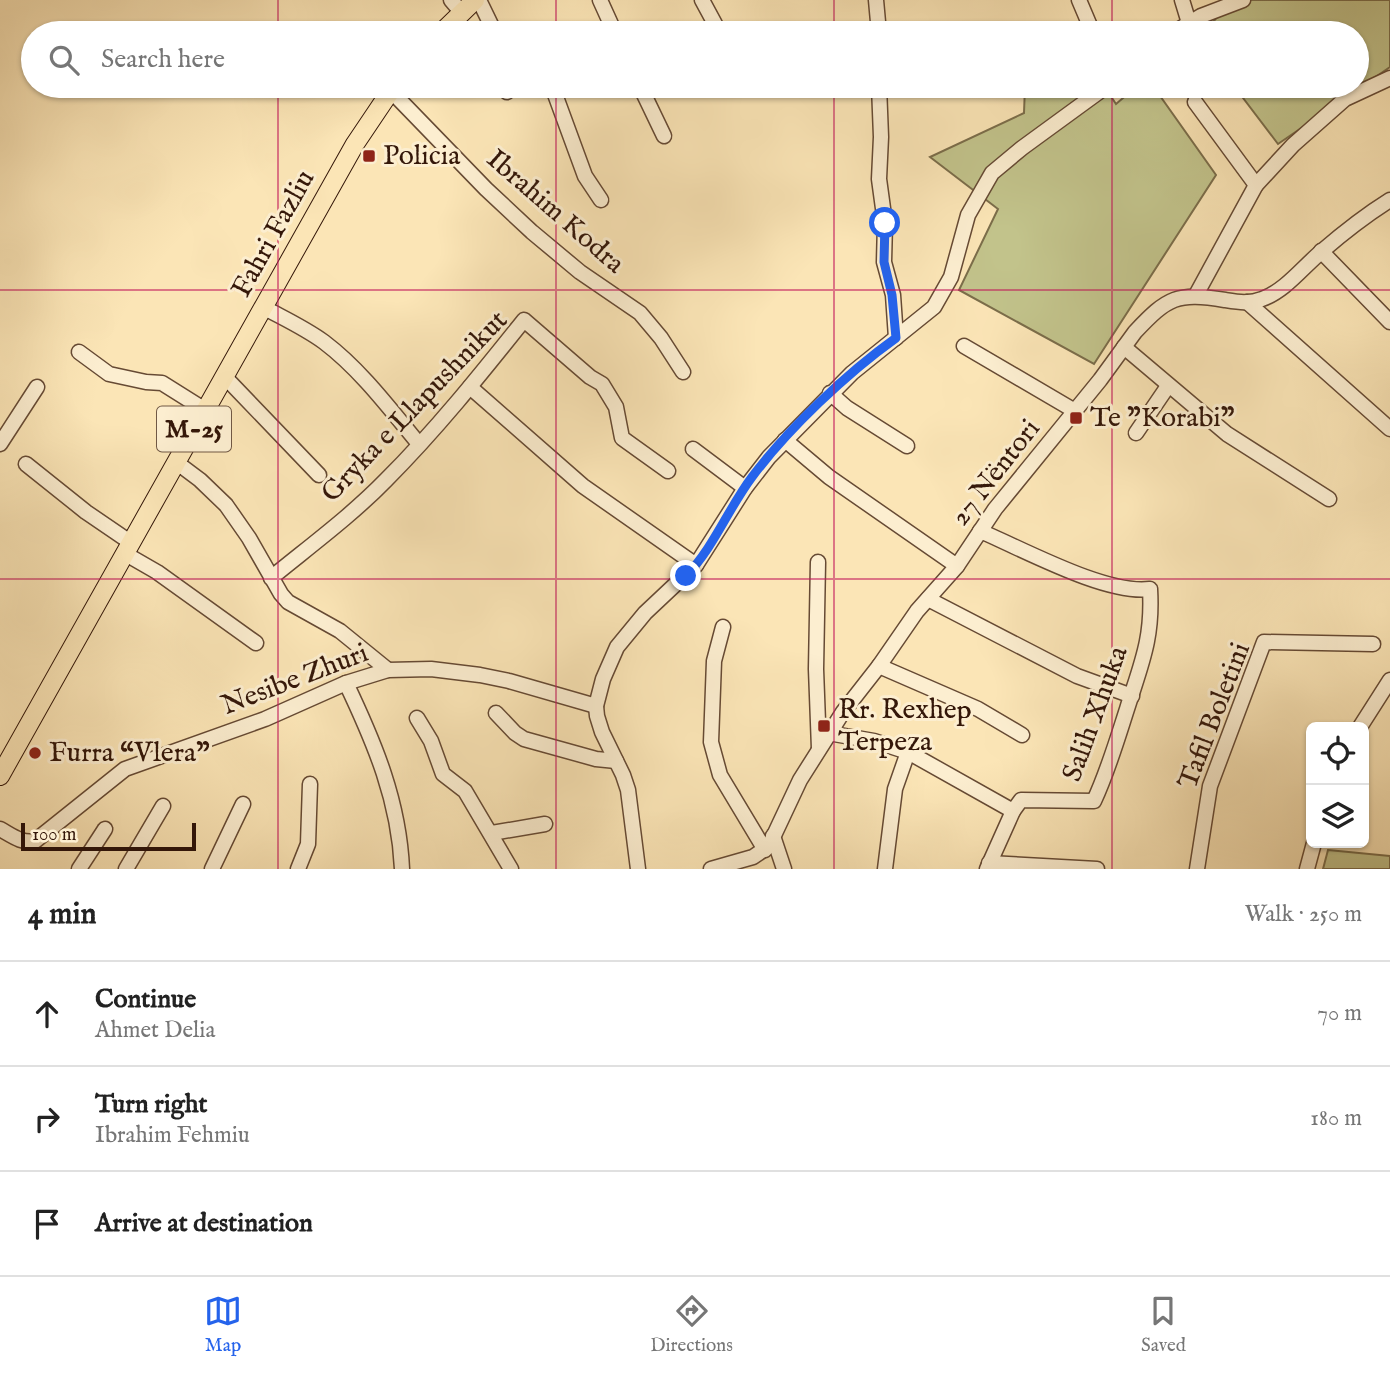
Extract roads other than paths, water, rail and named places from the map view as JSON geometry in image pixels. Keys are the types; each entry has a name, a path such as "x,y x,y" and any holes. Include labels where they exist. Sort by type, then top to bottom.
{"main road":[{"path":"456,6 477,0"},
{"name":"Fahri Fazliu","path":"0,776 355,144 386,98"}],"street":[{"path":"477,0 488,21"},
{"path":"600,0 610,21"},
{"path":"702,0 713,21"},
{"path":"876,0 878,21"},
{"path":"1079,0 1088,21"},
{"path":"1182,0 1188,21"},
{"path":"1194,21 1243,0"},
{"path":"1369,88 1390,78"},
{"name":"Ibrahim Kodra","path":"402,98 486,189 532,232 580,272 640,313 661,338 683,373"},
{"path":"556,98 585,176 601,200"},
{"path":"646,98 664,136"},
{"path":"880,98 879,179 885,223 884,262 892,295 896,338"},
{"path":"638,869 628,790 601,732 596,706 603,679 617,647 645,613 696,565 745,488 785,440 875,353 934,307 951,277 968,215 992,173 1021,148 1090,98"},
{"path":"1196,295 1256,185 1293,145 1347,98"},
{"path":"1195,102 1256,185"},
{"path":"1247,302 1273,294 1321,251 1390,200"},
{"path":"1321,251 1390,321"},
{"name":"27 Nëntori","path":"765,850 800,780 828,733 908,623 957,566 995,509 1148,318 1163,305 1180,297 1196,295 1247,302"},
{"path":"1247,302 1390,429"},
{"path":"263,307 340,354 419,444"},
{"name":"Gryka e Llapushnikut","path":"271,578 386,481 470,387 524,320 590,377 602,384 619,413 622,438 668,471"},
{"path":"964,346 1075,411"},
{"path":"1124,347 1251,452 1329,499"},
{"path":"79,352 109,374 162,383 205,411"},
{"path":"224,376 319,475"},
{"path":"1136,433 1168,386"},
{"path":"0,444 37,387"},
{"path":"470,387 583,486 696,565"},
{"path":"830,394 907,446"},
{"path":"785,440 840,485 957,566"},
{"path":"693,449 745,488"},
{"path":"176,462 226,505 288,602 340,631 388,670"},
{"path":"26,464 157,572 256,643"},
{"name":"Salih Xhuka","path":"980,531 1076,574 1136,591 1150,589 1150,636 1114,751 1094,801 1021,800 1013,811"},
{"path":"818,562 816,669 819,749"},
{"path":"928,599 1077,676 1132,696"},
{"path":"711,869 753,857 765,850 725,784 711,743 714,661 723,627"},
{"name":"Tafil Boletini","path":"1197,869 1210,786 1265,642 1373,644"},
{"path":"879,666 978,709 1022,735"},
{"name":"Nesibe Zhuri","path":"0,829 21,840 35,841 125,769 265,719 346,683 388,670 431,669 480,675 519,683 596,706"},
{"path":"1363,722 1390,680"},
{"path":"346,683 380,758 394,809 402,869"},
{"path":"496,713 514,733 524,739 596,759 616,761"},
{"path":"417,718 431,741 443,774 466,791 511,869"},
{"path":"828,733 874,741 908,752 1013,811 988,866 1097,869"},
{"path":"885,869 895,789 908,752"},
{"path":"298,869 308,844 310,784"},
{"path":"212,869 243,804"},
{"path":"126,869 163,806"},
{"path":"492,833 545,824"},
{"path":"79,869 105,829"},
{"path":"774,836 784,869"},
{"path":"1307,869 1313,848"}],"place":[{"name":"Policia","path":"369,156"},
{"name":"Te \"Korabi\"","path":"1076,418"},
{"name":"Rr. Rexhep Terpeza","path":"824,726"},
{"name":"Furra “Vlera”","path":"35,753"}]}
